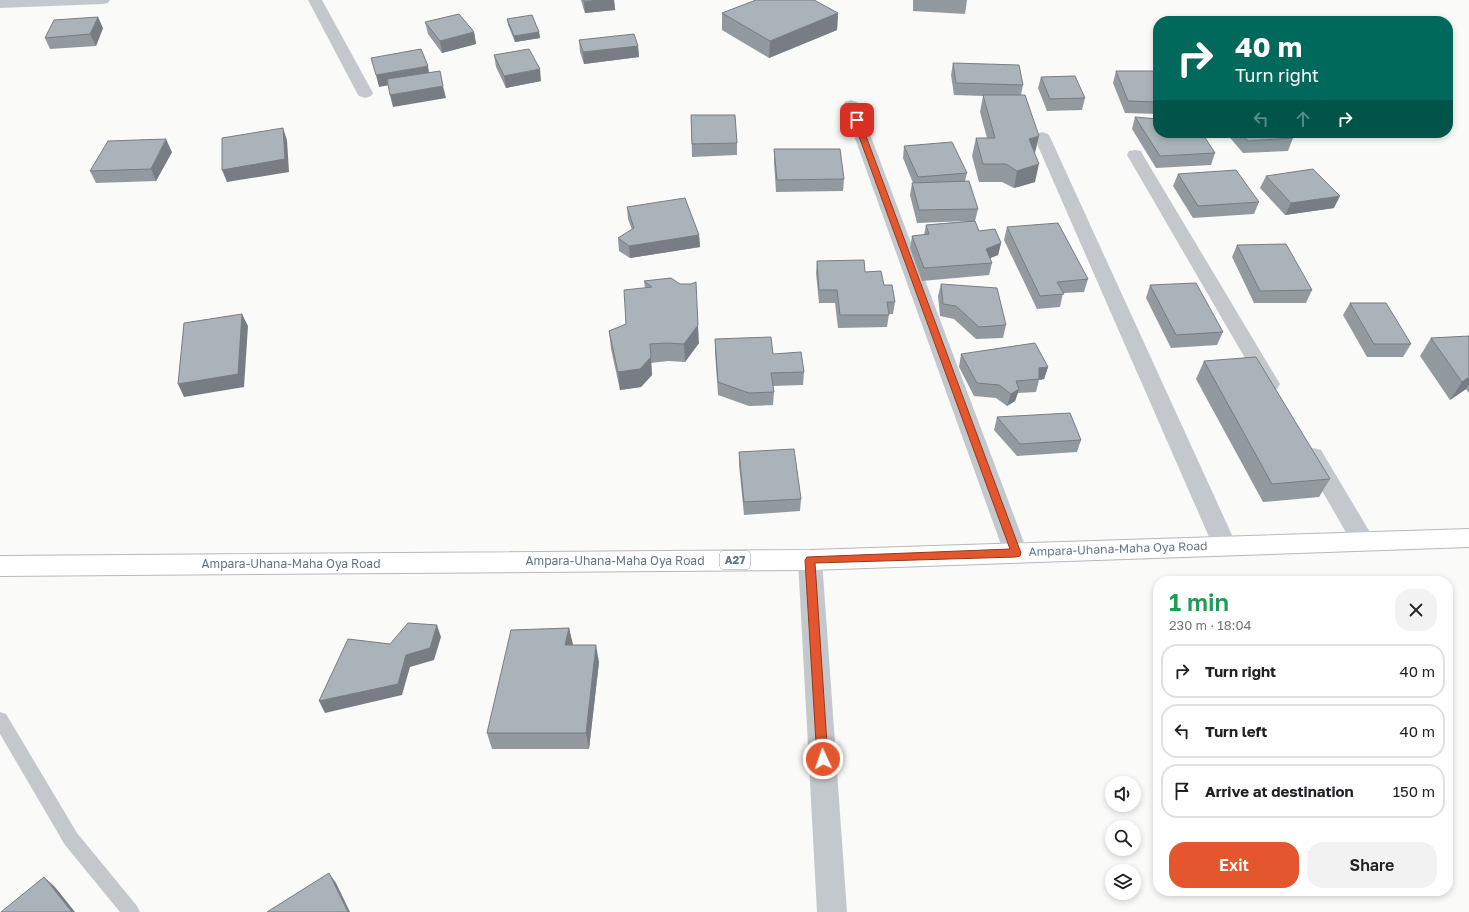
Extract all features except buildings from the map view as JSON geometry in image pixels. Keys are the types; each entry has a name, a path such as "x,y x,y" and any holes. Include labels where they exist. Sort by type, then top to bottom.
{"highway":[{"name":"Ampara-Uhana-Maha Oya Road","path":"0,566 810,560 1469,538"}],"street":[{"path":"0,4 103,0"},
{"path":"315,0 365,93"},
{"path":"851,105 1016,553"},
{"path":"1042,137 1225,546"},
{"path":"1135,155 1279,399"},
{"path":"1303,440 1363,541"},
{"path":"810,560 832,912"}],"lane":[{"path":"0,719 71,839 131,912"}],"route":[{"path":"823,759 810,560 1016,553 857,120"}]}
